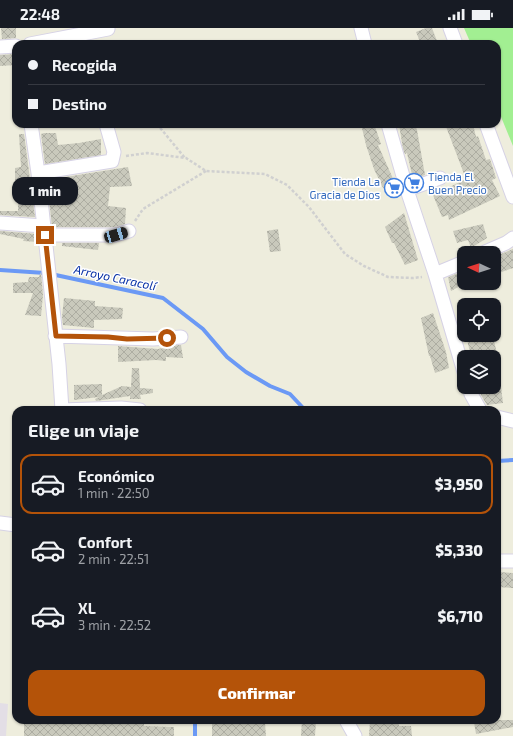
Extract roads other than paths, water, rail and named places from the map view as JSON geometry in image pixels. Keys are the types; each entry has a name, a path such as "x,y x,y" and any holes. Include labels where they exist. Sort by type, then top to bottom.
{"street":[{"path":"361,28 364,40"},
{"path":"450,28 454,40"},
{"path":"53,40 108,29"},
{"path":"0,47 12,46"},
{"path":"32,128 56,336 62,406"},
{"path":"38,173 112,160 114,158 114,152 107,128"},
{"path":"389,128 457,350"},
{"path":"487,128 513,197"},
{"path":"407,190 440,178"},
{"path":"0,223 44,230 116,235 128,231"},
{"path":"499,246 513,238"},
{"path":"435,274 457,265"},
{"path":"56,336 153,339 181,337"},
{"path":"471,394 478,406"},
{"path":"501,418 513,421"},
{"path":"0,524 12,525"},
{"path":"501,561 513,561"},
{"path":"348,724 355,736"}],"waterway":[{"name":"Arroyo Caracolí","path":"0,270 45,273"},
{"name":"Arroyo Caracolí","path":"51,274 163,298 203,329 227,357 246,372 270,386 290,394 301,406"},
{"name":"Arroyo Caracolí","path":"501,461 513,460"},
{"path":"195,724 195,736"}],"place":[{"name":"Tienda El Buen Precio","path":"414,183"},
{"name":"Tienda La Gracia de Dios","path":"394,188"}]}
